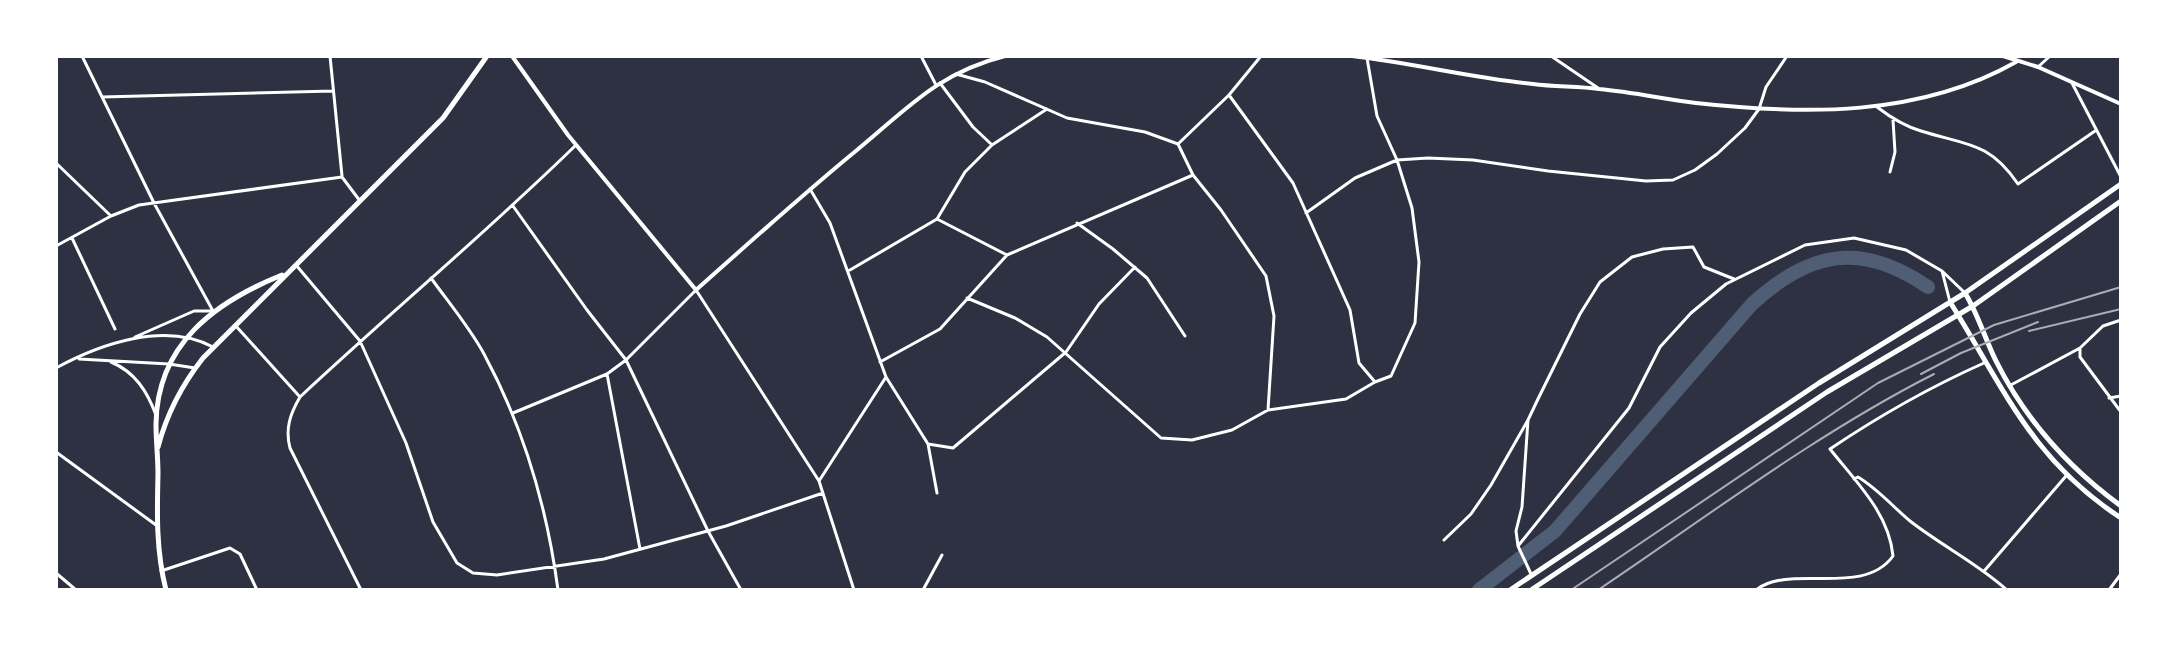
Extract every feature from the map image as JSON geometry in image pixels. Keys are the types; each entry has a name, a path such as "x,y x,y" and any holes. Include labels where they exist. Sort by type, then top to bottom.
{"main road":[{"path":"158,447 176,397 195,368 235,324 443,118 487,56"},
{"path":"1510,590 1819,383 1965,293 2121,184"},
{"path":"1531,590 1827,392 1958,316 2121,201"},
{"path":"166,590 156,525 157,418 169,364 186,338 213,311 243,291 287,273"},
{"path":"1965,293 2009,386 2056,449 2075,469 2121,506"},
{"path":"1950,302 1984,363 2025,426 2066,476 2121,518"}],"street":[{"path":"56,368 194,311 213,311 154,203 82,56"},
{"path":"330,56 342,177 360,201"},
{"path":"512,56 576,145 696,290 819,481 854,590"},
{"path":"921,56 938,84 992,145"},
{"path":"513,413 607,374 626,360 696,290 810,189 938,84 953,74 1005,56"},
{"path":"1178,144 1229,95 1261,56"},
{"path":"1352,56 1532,84 1598,88 1759,109 1817,110 1877,107 1964,86 2016,62"},
{"path":"1551,56 1598,88"},
{"path":"1306,213 1355,178 1397,160 1473,160 1646,181 1673,180 1695,170 1745,128 1759,109 1766,87 1787,56"},
{"path":"2003,56 2038,67 2120,105"},
{"path":"2038,67 2050,56"},
{"path":"967,298 1015,318 1066,352 1124,408 1161,438 1192,440 1232,430 1268,410 1346,399 1391,376 1415,323 1419,262 1412,208 1397,160 1377,116 1367,58"},
{"path":"953,74 985,82 1067,118 1145,132 1178,144 1193,175 1266,276 1274,316 1268,410"},
{"path":"2072,83 2121,177"},
{"path":"102,97 333,91"},
{"path":"1229,95 1293,183 1350,310 1359,363 1375,382"},
{"path":"1877,107 1893,119 1922,131 1965,141 1981,149 2005,164 2018,184 2095,131"},
{"path":"848,271 937,219 965,172 992,145 1047,109"},
{"path":"1890,172 1895,152 1893,119"},
{"path":"361,590 290,448 288,426 300,397 513,206 576,145"},
{"path":"56,163 111,216"},
{"path":"880,362 940,329 1007,255 1193,175"},
{"path":"56,246 111,216 139,205 342,177"},
{"path":"810,189 830,223 886,377 928,444 937,493"},
{"path":"513,206 626,360 708,531 741,590"},
{"path":"937,219 1007,255"},
{"path":"1077,223 1147,278 1185,336"},
{"path":"72,238 115,329"},
{"path":"1518,546 1629,408 1660,347 1691,313 1734,279 1805,245 1854,238 1906,250 1942,271 1965,293"},
{"path":"1444,540 1471,514 1491,485 1528,420 1580,314 1600,282 1616,267 1632,257 1663,249 1693,247 1704,267 1734,279"},
{"path":"296,265 360,341 406,443 433,522 457,563 473,573 497,575 604,559 708,531 823,493"},
{"path":"928,444 953,448 1066,352 1099,304 1135,267"},
{"path":"1942,271 1950,302"},
{"path":"431,278 483,352 513,413 541,492 558,590"},
{"path":"2009,386 2080,348 2103,326 2121,320"},
{"path":"235,324 300,397"},
{"path":"130,339 186,338 213,347"},
{"path":"2080,348 2080,357 2121,412"},
{"path":"75,359 195,368"},
{"path":"107,361 129,372 140,384 157,418"},
{"path":"1756,590 1788,580 1866,576 1887,565 1893,556 1891,536 1881,515 1830,449 1875,419 1947,379 1984,363"},
{"path":"607,374 640,549"},
{"path":"819,481 886,377"},
{"path":"2109,398 2121,396"},
{"path":"1528,420 1522,507 1516,531 1518,546 1532,575"},
{"path":"56,452 156,525"},
{"path":"1985,570 2066,476"},
{"path":"1853,479 1858,477 1878,489 1910,521 1985,570 2007,590"},
{"path":"161,571 230,548 240,554 257,590"},
{"path":"923,590 942,555"},
{"path":"56,573 76,590"},
{"path":"2109,590 2121,574"}],"waterway":[{"path":"1479,590 1555,531 1752,304 1773,286 1816,263 1837,258 1858,258 1904,272 1928,287"}],"railway":[{"path":"1571,590 1878,383 1994,325 2121,287"},
{"path":"2029,331 2121,309"},
{"path":"1921,374 1961,353 2038,322"},
{"path":"1598,590 1805,449 1934,374"}]}
